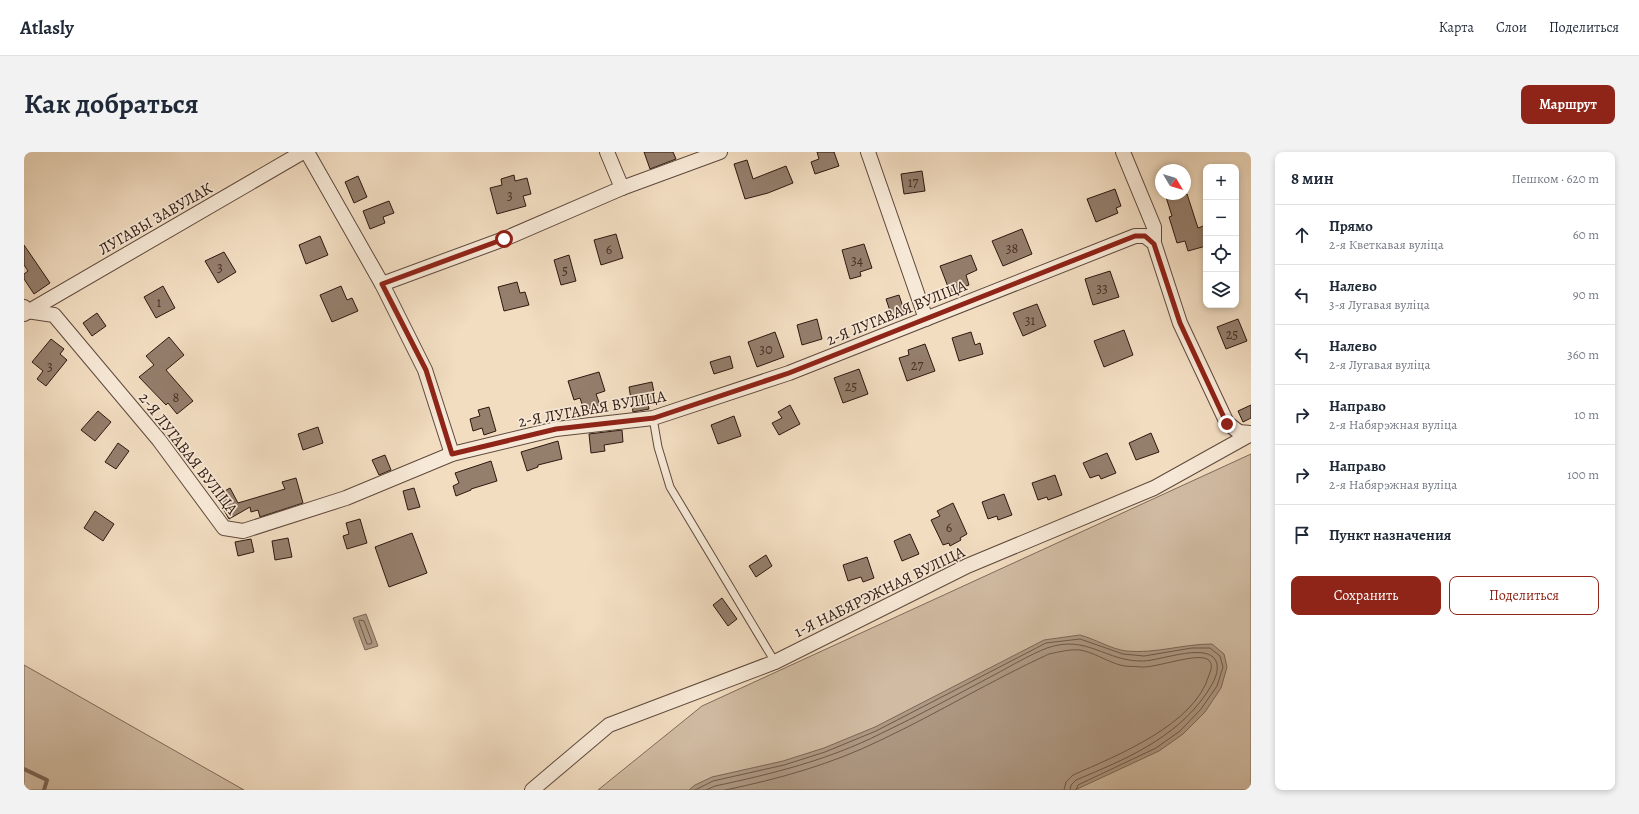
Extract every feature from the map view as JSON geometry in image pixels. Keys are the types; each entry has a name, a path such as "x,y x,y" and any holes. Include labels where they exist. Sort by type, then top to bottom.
{"street":[{"name":"ЛУГАВЫ ЗАВУЛАК","path":"25,310 303,152"},
{"path":"308,152 382,284 426,370 452,454"},
{"path":"607,152 622,188"},
{"path":"382,284 504,239 622,188 720,152"},
{"path":"868,152 926,319"},
{"path":"1123,152 1154,228 1154,244 1180,323 1227,424 1240,432 1251,434"},
{"name":"2-Я ЛУГАВАЯ ВУЛІЦА","path":"25,310 54,315 159,440 224,528 242,531 346,498 452,454 556,429 654,418 789,373 1135,236 1145,236 1154,244"},
{"name":"1-Я НАБЯРЭЖНАЯ ВУЛІЦА","path":"532,790 609,725 775,662 967,566 1154,488 1251,434"}],"lane":[{"path":"654,418 658,447 670,487 775,662"}],"shaded area":[{"path":"1251,454 1251,790 598,790 702,706"},
{"path":"24,665 244,790 24,790"}],"water":[{"path":"366,614 378,646 365,650 353,618"},
{"path":"1080,635 1115,648 1137,652 1212,644 1224,654 1227,667 1221,688 1205,712 1183,734 1159,751 1075,790 689,790 695,785 712,777 783,761 824,748 875,727 1044,640"}],"building":[{"path":"644,152 673,152 676,159 650,169"},
{"path":"817,152 834,152 839,166 815,174 811,162 819,159"},
{"path":"747,160 753,179 786,166 793,183 768,193 745,199 734,164"},
{"path":"922,171 925,191 904,194 901,174"},
{"path":"514,175 515,181 527,178 531,194 523,196 526,206 497,214 490,188 502,185 501,179"},
{"path":"358,176 367,197 354,203 345,182"},
{"path":"1115,189 1121,206 1116,208 1118,213 1096,222 1087,199"},
{"path":"1167,200 1189,200 1198,228 1203,226 1203,247 1188,251 1185,241 1177,243 1169,217 1172,216"},
{"path":"389,201 394,213 383,217 385,223 370,229 363,211"},
{"path":"1022,229 1032,254 1003,266 992,241"},
{"path":"616,234 623,258 601,265 594,240"},
{"path":"320,236 328,255 306,264 299,245"},
{"path":"864,244 872,268 860,272 861,276 850,279 842,250"},
{"path":"24,245 50,283 34,294 24,279 24,274 28,271 24,265"},
{"path":"224,252 236,272 218,283 205,261"},
{"path":"569,255 576,281 561,285 554,260"},
{"path":"971,255 977,270 966,275 969,285 950,292 940,266"},
{"path":"1110,271 1119,297 1093,305 1085,279"},
{"path":"517,282 520,293 525,292 529,305 504,311 498,287"},
{"path":"163,286 175,308 156,318 144,297"},
{"path":"341,286 347,300 352,298 358,311 332,322 320,295"},
{"path":"899,295 905,313 892,317 886,299"},
{"path":"1037,304 1046,326 1023,336 1013,313"},
{"path":"97,313 106,326 92,336 83,323"},
{"path":"817,319 822,339 802,345 797,325"},
{"path":"1238,319 1247,341 1226,349 1217,327"},
{"path":"1124,330 1133,355 1104,367 1094,341"},
{"path":"775,332 784,357 757,367 748,342"},
{"path":"971,332 975,345 980,343 983,354 959,361 952,338"},
{"path":"169,337 184,355 166,370 193,401 177,414 168,403 166,405 139,377 154,365 146,356"},
{"path":"51,339 64,349 60,354 67,360 46,386 37,379 43,371 32,362"},
{"path":"925,344 935,371 907,381 899,358 909,355 908,350"},
{"path":"730,356 733,368 714,374 710,362"},
{"path":"859,369 868,394 843,403 834,378"},
{"path":"599,372 605,391 596,394 600,405 584,410 580,398 574,400 568,381"},
{"path":"652,382 656,403 648,404 649,409 633,412 629,387"},
{"path":"790,405 800,424 779,435 772,423 782,418 778,412"},
{"path":"1251,405 1251,418 1243,422 1238,411"},
{"path":"489,407 496,431 484,435 482,428 473,431 470,419 480,416 478,410"},
{"path":"98,411 111,422 95,441 81,430"},
{"path":"734,416 741,436 718,444 711,425"},
{"path":"318,427 323,443 303,450 298,434"},
{"path":"622,430 623,442 604,445 605,451 591,453 589,434"},
{"path":"1151,433 1159,452 1136,460 1129,443"},
{"path":"558,441 562,459 538,465 538,467 527,471 521,452"},
{"path":"118,443 129,451 116,469 105,462"},
{"path":"1107,453 1116,473 1101,479 1099,475 1090,478 1083,463"},
{"path":"385,455 391,470 379,475 372,460"},
{"path":"491,461 497,481 471,489 456,496 453,486 459,483 455,473"},
{"path":"1055,475 1062,495 1048,500 1047,497 1038,500 1032,483"},
{"path":"296,478 303,503 260,517 258,510 251,512 250,507 229,519 216,496 230,488 238,503 285,489 282,482"},
{"path":"414,488 420,507 408,510 403,491"},
{"path":"1004,494 1012,515 998,520 997,516 988,519 982,502"},
{"path":"953,503 967,534 960,538 961,540 950,546 949,543 943,545 931,520 940,516 937,511"},
{"path":"95,511 114,524 103,541 84,528"},
{"path":"360,519 367,543 347,549 343,536 349,534 346,523"},
{"path":"412,533 427,573 389,587 375,547"},
{"path":"910,534 919,554 902,561 894,541"},
{"path":"288,538 292,557 275,560 272,541"},
{"path":"251,539 254,552 238,556 235,542"},
{"path":"766,555 772,566 756,577 749,566"},
{"path":"867,557 874,578 863,582 861,577 848,581 843,565"},
{"path":"722,598 737,619 728,626 713,605"}],"waterway":[{"path":"24,769 47,780 44,790"}],"route":[{"path":"504,239 382,284 426,370 452,454 556,429 654,418 789,373 1135,236 1145,236 1154,244 1180,323 1227,424"}]}
